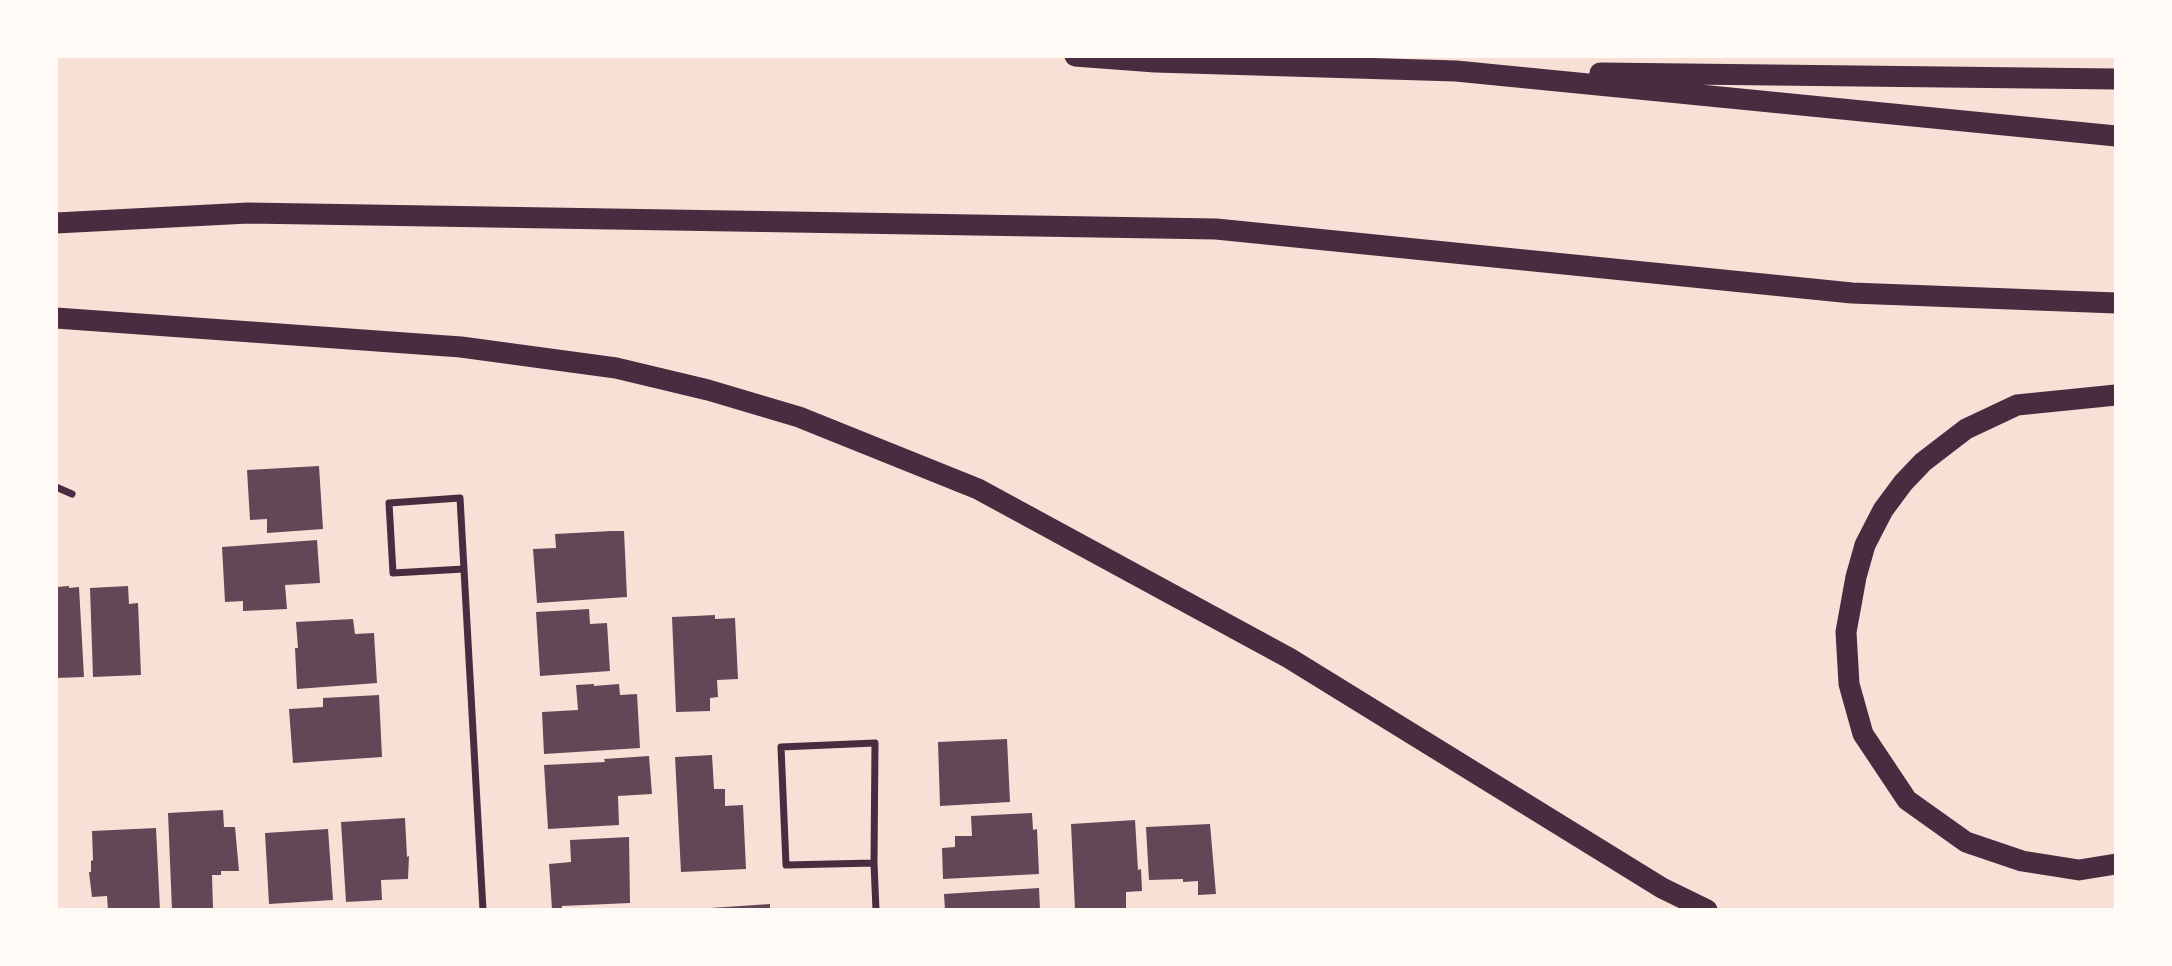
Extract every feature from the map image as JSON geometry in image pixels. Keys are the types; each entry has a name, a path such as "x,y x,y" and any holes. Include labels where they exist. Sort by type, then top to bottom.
{"highway":[{"path":"1075,56 1155,62 1456,71 2116,79"},
{"path":"1456,71 2116,136"},
{"path":"56,223 248,213 1216,229 1852,293 2116,303"},
{"path":"56,318 461,347 539,357 616,368 708,390 799,418 978,489 1289,658 1662,888 1707,910"},
{"path":"2116,395 2017,405 1966,429 1923,462 1903,482 1883,510 1865,545 1846,632 1849,684 1863,734 1907,800 1966,842 2022,861 2078,870 2116,864"}],"street":[{"path":"56,487 72,494"},
{"path":"464,569 393,573 389,502 460,498 464,569 483,910"},
{"path":"874,863 786,865 781,747 875,743 876,910"}],"building":[{"path":"319,466 323,529 267,533 267,519 250,520 247,470"},
{"path":"624,531 627,597 537,603 533,549 556,548 555,534"},
{"path":"317,540 320,583 285,585 287,609 243,611 243,601 225,602 222,547"},
{"path":"128,586 129,604 138,603 141,675 93,677 90,588"},
{"path":"56,587 79,587 84,677 56,678"},
{"path":"589,609 590,624 607,623 610,671 540,676 536,612"},
{"path":"715,615 715,619 735,618 738,679 717,680 718,697 710,698 710,711 676,712 672,617"},
{"path":"353,619 355,634 374,633 377,683 297,689 296,622"},
{"path":"619,684 620,695 637,694 640,748 544,754 542,712 578,710 576,685"},
{"path":"379,695 382,757 293,763 289,709 323,707 323,698"},
{"path":"1007,739 1010,802 940,806 938,742"},
{"path":"712,755 714,789 725,789 725,806 743,805 746,869 681,872 675,757"},
{"path":"649,756 652,794 618,796 619,825 548,829 544,765 605,762 604,759"},
{"path":"223,810 224,827 235,827 239,871 221,871 221,875 212,875 213,908 172,910 168,813"},
{"path":"1032,813 1033,830 1037,829 1039,874 943,879 942,848 955,847 955,836 972,836 971,816"},
{"path":"405,818 407,857 409,856 408,879 381,880 382,900 346,902 341,822"},
{"path":"1135,820 1142,891 1126,892 1126,910 1075,910 1071,824"},
{"path":"1210,824 1216,894 1198,895 1198,881 1149,880 1146,827"},
{"path":"156,828 160,910 108,910 107,896 92,897 89,872 93,860 92,831"},
{"path":"328,829 333,900 269,904 265,833"},
{"path":"629,837 630,903 562,906 562,909 552,909 549,864 571,862 570,840"},
{"path":"1039,888 1040,910 945,910 944,894"},
{"path":"770,904 770,910 710,910 710,908"}]}
